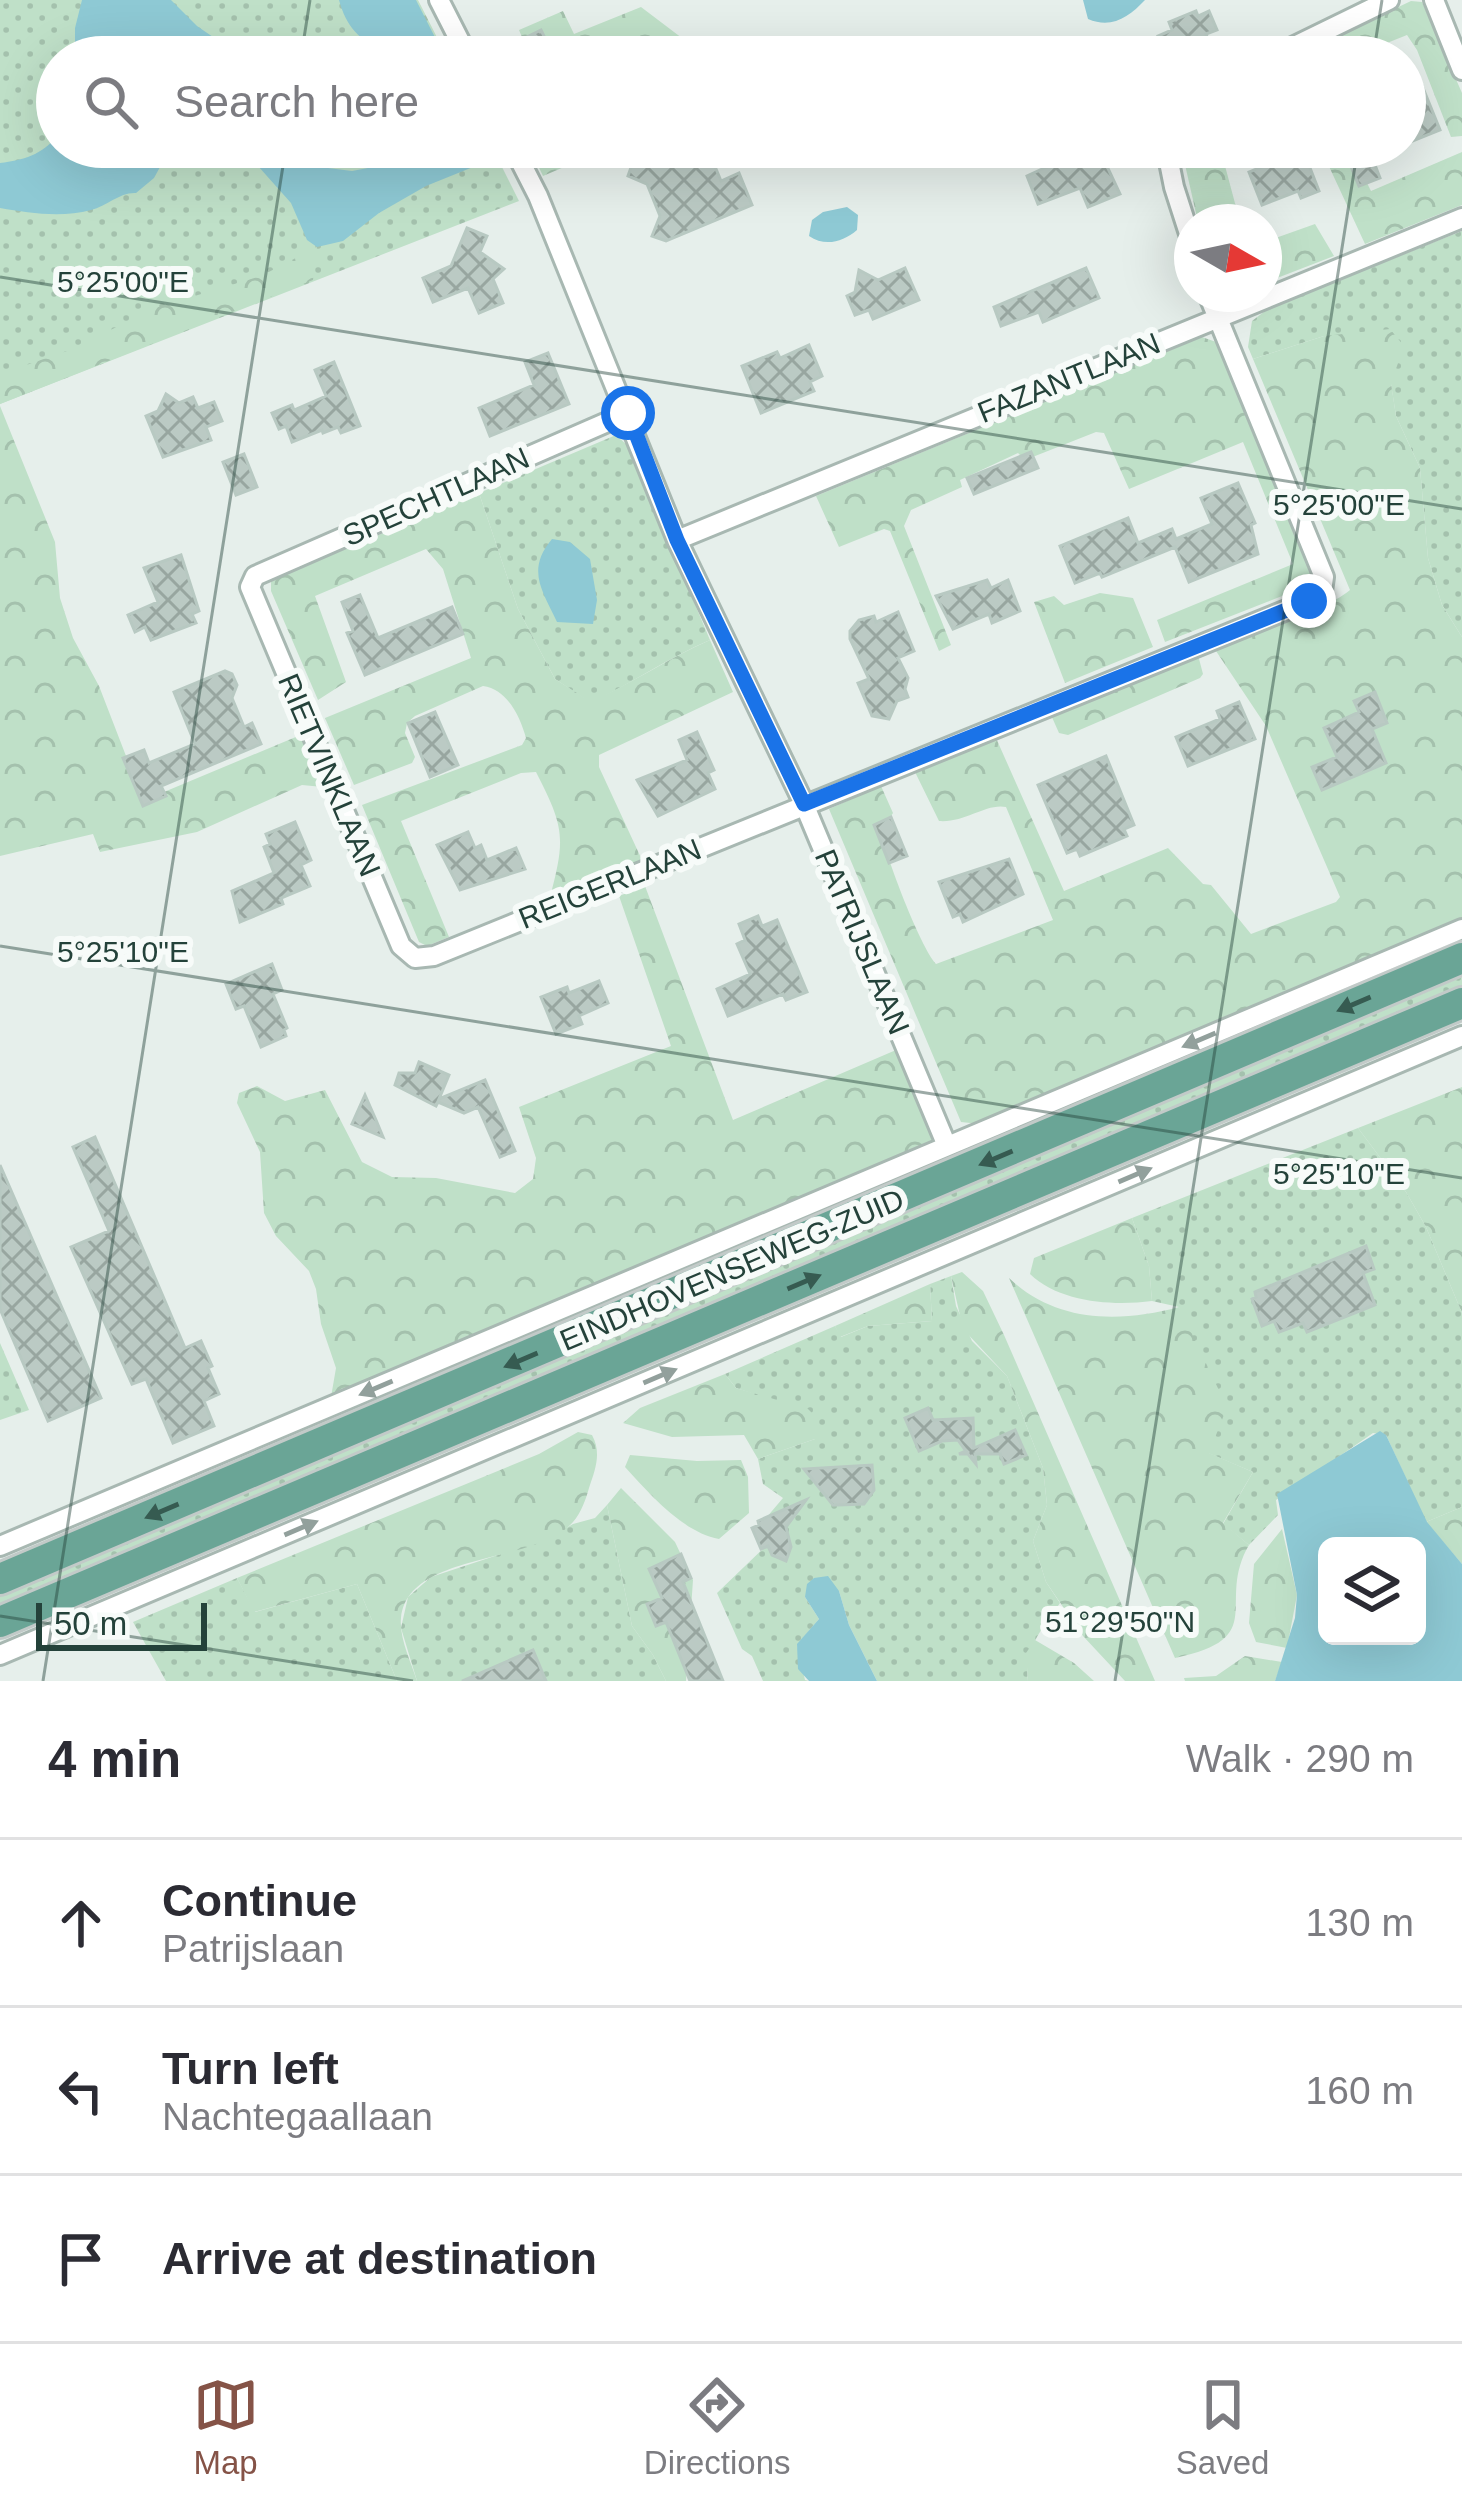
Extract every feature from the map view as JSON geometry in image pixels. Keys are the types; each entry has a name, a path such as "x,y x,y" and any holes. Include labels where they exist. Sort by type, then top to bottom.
{"main road":[{"name":"EINDHOVENSEWEG-ZUID","path":"0,1579 1462,958"},
{"name":"EINDHOVENSEWEG-ZUID","path":"0,1622 1462,1004"}],"street":[{"path":"439,0 457,36"},
{"path":"1315,36 1389,0"},
{"path":"1434,0 1462,70"},
{"name":"PATRIJSLAAN","path":"524,168 677,540 804,804 947,1146"},
{"path":"1170,168 1179,204"},
{"name":"FAZANTLAAN","path":"677,540 1462,218"},
{"path":"1214,312 1216,318"},
{"name":"REIGERLAAN","path":"415,958 434,956 1309,601 1322,591 1324,577 1216,318"},
{"name":"SPECHTLAAN","path":"250,587 255,576 628,413"},
{"name":"RIETVINKLAAN","path":"250,587 401,946 415,958"},
{"name":"EINDHOVENSEWEG-ZUID","path":"0,1546 1462,929"},
{"path":"0,1655 1462,1036"}],"green space":[{"path":"0,0 418,0 436,36 36,36 36,168 502,168 519,201 0,404"},
{"path":"1411,1 1422,2 1462,93 1462,136 1451,137 1426,73 1426,36 1337,36"},
{"path":"641,7 679,36 522,36 519,30 563,11 574,34"},
{"path":"1462,152 1462,205 1365,244 1330,168 1360,168 1371,191"},
{"path":"539,168 562,168 543,176"},
{"path":"1186,168 1226,168 1235,204 1194,204"},
{"path":"1315,224 1334,256 1282,276 1282,236"},
{"path":"1462,231 1462,637 1442,605 1428,558 1420,468 1396,416 1391,384 1324,336 1253,359 1248,347 1252,321 1264,312 1282,312 1282,303"},
{"path":"317,247 313,280 0,404 0,374 67,351 158,307 261,276"},
{"path":"1390,329 1404,346 1391,383 1396,416 1420,468 1428,558 1442,605 1462,637 1462,920 980,1124 961,1122 829,809 881,786 893,813 881,832 884,844 913,921 936,964 1053,920 1006,807 939,821 915,772 996,738 1064,891 1168,848 1203,884 1211,885 1251,934 1336,902 1340,897 1266,726 1214,648 1306,613 1350,590 1253,359 1324,336"},
{"path":"1202,337 1216,342 1228,362 1318,582 1165,642 1157,620 1293,564 1243,442 1129,489 1104,433 1096,432 1025,460 1018,453 960,480 962,487 911,510 904,526 951,645 939,651 890,531 884,529 839,547 816,496"},
{"path":"0,406 55,542 60,598 73,638 99,686 138,787 152,797 310,731 333,788 302,785 197,832 100,852 93,834 0,856"},
{"path":"616,435 628,446 710,640 591,703 555,679 518,609 479,493"},
{"path":"479,493 518,609 555,679 591,702 710,640 733,692 599,755 599,767 642,860 550,897 560,833 536,772 521,773 401,821 449,937 427,946 419,942 362,805 522,745 526,738 520,721 506,698 483,686 407,723 405,733 415,757 412,763 354,785 325,718 471,658 443,569 426,549 315,596 346,682 318,700 271,591 271,580"},
{"path":"1100,593 1133,598 1153,647 1065,683 1034,602 1054,596 1064,605"},
{"path":"1198,655 1200,678 1068,735 1059,733 1051,715"},
{"path":"645,886 733,1120 896,1050 934,1140 331,1397 336,1368 321,1324 316,1289 309,1271 276,1236 264,1213 260,1152 237,1103 239,1093 257,1086 285,1101 325,1090 362,1162 392,1177 436,1178 515,1193 533,1179 536,1158 519,1107 671,1046 619,896"},
{"path":"1462,977 1462,987 0,1612 0,1594"},
{"path":"1462,1087 1462,1313 1426,1227 1358,1128"},
{"path":"1358,1128 1426,1227 1462,1313 1462,1507 1426,1522 1386,1435 1373,1433 1276,1500 1278,1515 1249,1545 1223,1524 1253,1472 1208,1453 1179,1307 1152,1301 1149,1266 1132,1218"},
{"path":"1132,1218 1149,1266 1152,1301 1072,1297 1030,1274 1034,1258"},
{"path":"962,1272 983,1291 1004,1335 1155,1681 1125,1681 1083,1636 1046,1582 1033,1541 1047,1505 1043,1468 1007,1376 963,1329 951,1276"},
{"path":"951,1276 956,1306 972,1341 1007,1376 1043,1468 1047,1505 1033,1541 1046,1582 1060,1603 1032,1648 1028,1681 877,1681 849,1625 839,1591 805,1597 819,1619 797,1645 809,1681 763,1681 752,1656 742,1649 717,1593 769,1543 760,1525 783,1498 763,1484 758,1459 815,1439 754,1394 736,1388 725,1374 835,1326 841,1337 868,1326 932,1321 930,1284"},
{"path":"1009,1278 1047,1304 1090,1315 1134,1316 1179,1307 1227,1407 1209,1453 1253,1472 1223,1523 1249,1545 1240,1566 1232,1629 1222,1640 1175,1658"},
{"path":"930,1284 932,1321 868,1326 840,1337 835,1326"},
{"path":"0,1343 29,1410 0,1420"},
{"path":"725,1374 736,1388 808,1409 816,1417 815,1439 758,1459 744,1435 672,1437 623,1423 640,1408"},
{"path":"578,1432 592,1435 597,1455 586,1497 573,1522 532,1546 449,1570 409,1596 401,1626 417,1681 397,1681 357,1584 254,1612 237,1578 539,1454"},
{"path":"630,1455 741,1460 748,1477 749,1513 719,1539 692,1529 625,1467"},
{"path":"621,1488 675,1542 693,1580 686,1681 666,1681 632,1626 607,1505"},
{"path":"607,1505 632,1626 666,1681 417,1681 401,1628 408,1597 431,1577 549,1538 595,1518"},
{"path":"1462,1507 1462,1564 1426,1522"},
{"path":"1282,1529 1297,1595 1287,1648 1256,1642 1249,1623 1254,1564"},
{"path":"237,1578 255,1612 357,1584 397,1681 166,1681 133,1622"},
{"path":"1035,1640 1094,1681 1028,1681 1026,1653"},
{"path":"1245,1656 1282,1662 1275,1681 1185,1681 1216,1676"}],"water":[{"path":"82,0 171,0 212,36 75,36"},
{"path":"339,0 416,0 434,36 360,36"},
{"path":"1083,0 1145,0 1126,16 1105,23 1088,19"},
{"path":"36,154 36,168 159,168 136,193 97,208 57,214 0,208 0,163"},
{"path":"260,168 471,168 426,186 343,241 317,247 307,240 291,203"},
{"path":"847,207 858,215 852,234 828,242 809,236 812,220 823,212"},
{"path":"552,539 570,542 590,559 597,600 593,624 557,622 546,600 538,570"},
{"path":"1380,1431 1427,1522 1462,1564 1462,1681 1275,1681 1295,1618 1297,1595 1277,1494"},
{"path":"828,1576 839,1591 849,1625 877,1681 809,1681 798,1669 797,1644 819,1619 805,1597 807,1584"}],"building":[{"path":"1209,11 1217,30 1207,36 1158,36 1172,30 1169,22"},
{"path":"1426,95 1440,130 1426,136"},
{"path":"631,168 716,168 721,181 739,173 752,205 666,241 652,236 660,216 647,184 628,176"},
{"path":"1044,168 1108,168 1120,194 1088,207 1080,188 1038,204 1027,176"},
{"path":"1310,168 1319,191 1301,198 1298,191 1262,204 1249,172"},
{"path":"1352,168 1376,168 1380,178 1359,186"},
{"path":"467,228 487,236 480,252 504,269 493,279 503,303 479,313 468,288 433,302 423,278 451,266"},
{"path":"905,268 919,300 873,319 869,310 855,315 847,296 855,292 859,270 878,280"},
{"path":"1086,268 1099,298 1043,322 1039,312 1001,326 994,307"},
{"path":"809,345 822,376 810,382 814,391 761,413 742,366 777,352 780,358"},
{"path":"548,353 569,404 490,436 479,408 534,385 525,362"},
{"path":"334,362 360,426 341,433 338,427 322,430 292,442 286,426 279,429 272,413 292,405 294,410 326,396 315,370"},
{"path":"166,394 179,403 193,397 198,408 214,402 222,421 206,427 211,440 163,457 146,416 158,411"},
{"path":"1031,452 1038,468 974,494 967,478"},
{"path":"244,454 257,487 236,495 223,462"},
{"path":"1238,483 1255,523 1251,525 1258,554 1189,582 1175,547 1075,583 1060,546 1128,518 1138,543 1172,529 1176,539 1212,524 1201,498"},
{"path":"181,555 199,611 192,614 196,623 151,640 145,627 135,632 128,615 158,602 144,568"},
{"path":"987,580 991,588 1008,580 1020,611 992,623 989,614 953,629 936,596"},
{"path":"360,595 378,638 452,607 463,634 365,675 347,633 353,631 342,602"},
{"path":"898,612 914,651 898,658 908,678 908,697 897,701 889,719 872,716 858,683 869,679 850,631 859,620 874,616 876,622"},
{"path":"225,671 237,685 232,698 244,727 252,723 261,744 161,786 166,796 143,806 123,758 144,750 149,763 195,744 174,692"},
{"path":"1375,692 1387,723 1372,729 1386,763 1322,790 1312,767 1337,757 1324,728 1359,712 1354,701"},
{"path":"1239,702 1255,739 1188,766 1176,737 1220,719 1217,711"},
{"path":"435,712 458,765 430,777 408,723"},
{"path":"697,732 714,770 708,773 715,789 658,816 637,780 687,760 679,740"},
{"path":"1106,756 1134,825 1124,829 1127,836 1080,856 1077,849 1067,853 1038,785"},
{"path":"891,817 907,856 889,863 874,825"},
{"path":"295,822 311,860 301,865 310,886 281,898 283,904 240,922 232,891 274,873 264,847 270,844 266,834"},
{"path":"468,832 487,860 516,848 525,869 460,890 437,845"},
{"path":"1009,859 1023,894 963,922 960,914 953,917 939,882"},
{"path":"758,916 762,926 777,920 807,992 786,1000 783,994 728,1016 717,989 750,974 737,944 745,940 739,924"},
{"path":"272,964 282,990 273,994 286,1036 261,1047 244,1006 236,1009 226,984"},
{"path":"599,981 608,1003 579,1016 582,1024 556,1034 541,997"},
{"path":"419,1062 449,1075 439,1099 485,1080 515,1151 500,1157 478,1107 464,1113 438,1102 436,1106 395,1085 399,1073 415,1073"},
{"path":"365,1095 376,1120 383,1137 352,1124"},
{"path":"95,1137 185,1348 201,1341 212,1366 208,1368 219,1394 204,1401 214,1426 173,1443 146,1379 132,1384 71,1247 109,1231 73,1147"},
{"path":"0,1165 101,1398 48,1421 0,1309"},
{"path":"1366,1246 1374,1269 1363,1273 1375,1305 1307,1332 1303,1323 1279,1332 1274,1321 1262,1326 1252,1299 1255,1292"},
{"path":"928,1408 933,1420 973,1418 974,1448 1015,1430 1026,1455 1004,1464 1000,1454 975,1454 976,1464 968,1454 959,1454 966,1451 958,1440 919,1451 905,1418"},
{"path":"872,1465 874,1490 864,1504 833,1505 804,1469"},
{"path":"806,1500 786,1527 791,1547 786,1561 772,1555 768,1546 761,1549 752,1528 758,1521"},
{"path":"681,1554 691,1578 683,1582 723,1681 690,1681 666,1622 656,1626 647,1604 662,1598 649,1569"},
{"path":"533,1650 546,1681 462,1681"}],"route":[{"path":"628,413 677,540 804,804 1309,601"}]}
